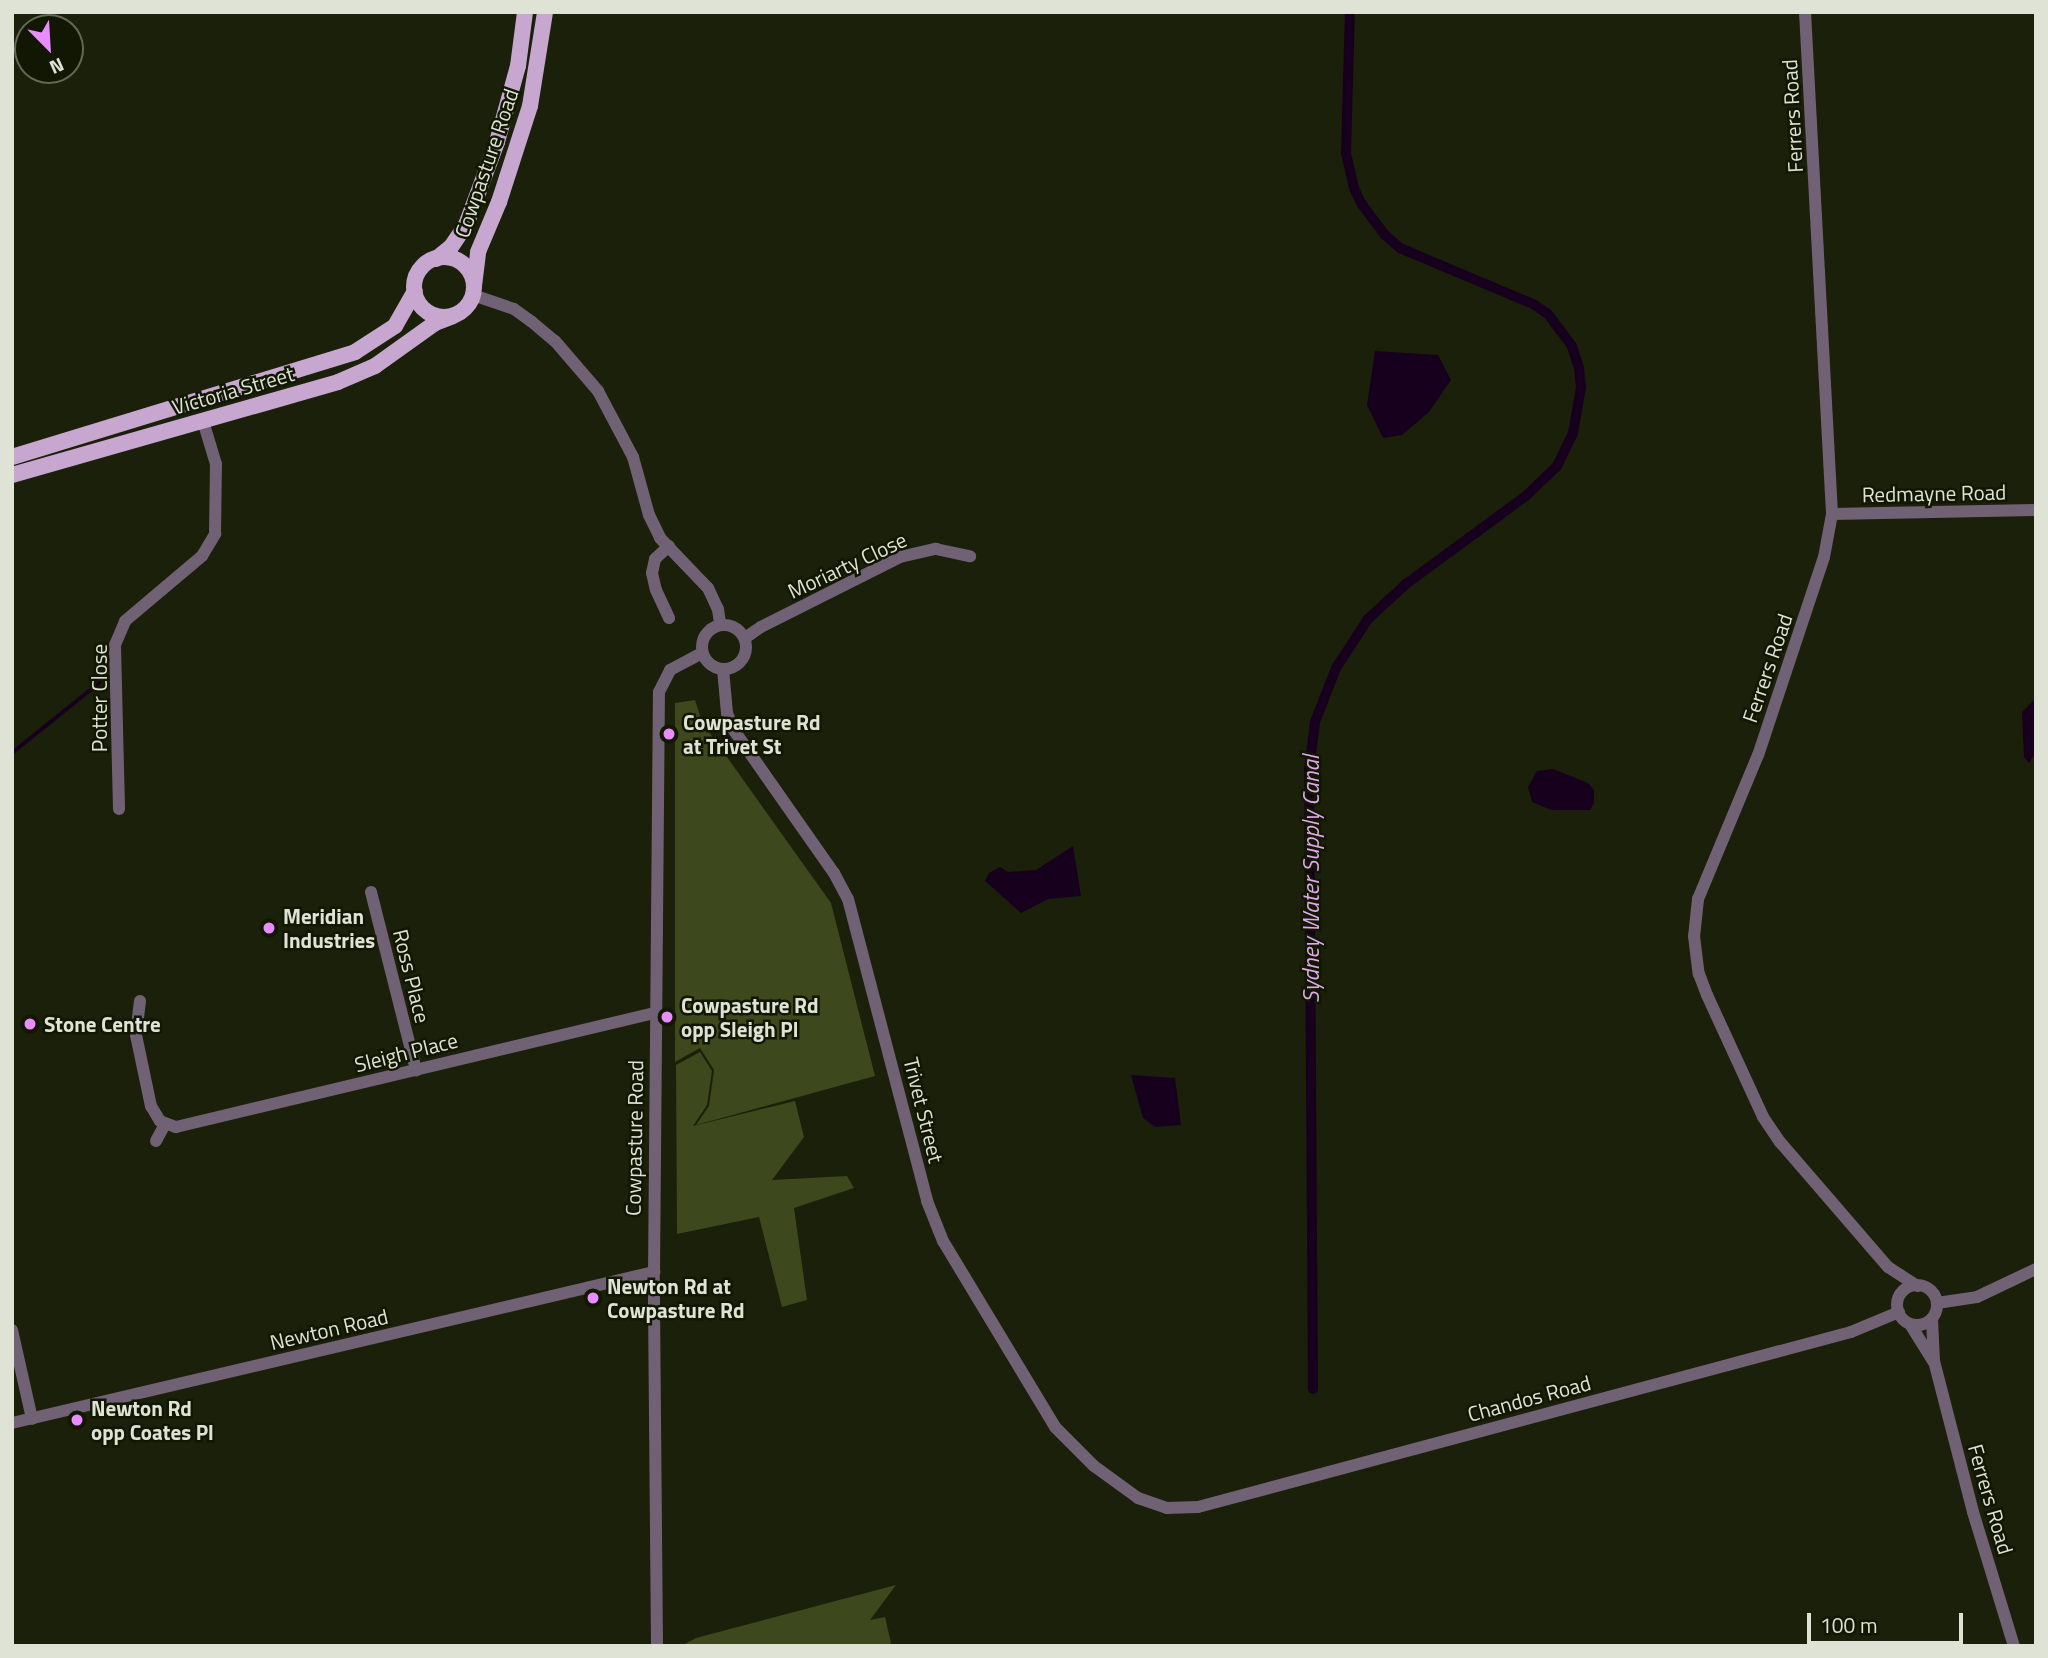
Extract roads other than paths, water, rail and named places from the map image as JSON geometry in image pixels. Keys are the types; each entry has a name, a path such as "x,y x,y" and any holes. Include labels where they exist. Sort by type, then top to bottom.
{"main road":[{"name":"Cowpasture Road","path":"436,259 451,247 466,225 497,142 518,66 525,12"},
{"name":"Cowpasture Road","path":"473,291 478,252 499,202 530,106 545,12"},
{"path":"445,258 462,263 468,270 473,291 463,310 453,316 444,317 428,312 417,299 415,291 422,268 436,259 445,258"},
{"name":"Victoria Street","path":"12,457 355,352 395,326 415,291"},
{"name":"Victoria Street","path":"12,475 357,374 453,316"}],"street":[{"name":"Ferrers Road","path":"1805,12 1832,514 1824,557 1758,755 1698,899 1694,936 1699,974 1707,995 1763,1117 1780,1142 1888,1267 1917,1286"},
{"path":"473,291 514,309 533,322 555,341 598,391 633,457 649,515 660,538 708,588 718,609 720,624"},
{"name":"Potter Close","path":"119,810 115,645 125,621 202,556 215,534 216,464 203,421"},
{"name":"Redmayne Road","path":"1832,514 2036,510"},
{"path":"668,546 655,559 652,573 656,590 669,618"},
{"name":"Moriarty Close","path":"745,638 761,627 900,557 936,549 970,556"},
{"path":"720,624 735,627 745,638 746,653 742,660 723,669 710,664 702,653 706,632 720,624"},
{"name":"Cowpasture Road","path":"657,1646 654,1272 659,692 670,670 702,653"},
{"name":"Trivet Street","path":"723,669 727,713 733,729 834,873 848,899 927,1201 947,1249 1040,1405 1062,1436 1094,1466 1128,1492 1149,1503 1167,1508"},
{"name":"Ross Place","path":"371,892 416,1070"},
{"path":"140,1001 138,1046 151,1106 165,1124 156,1141"},
{"name":"Sleigh Place","path":"165,1124 188,1126 657,1012"},
{"name":"Ferrers Road","path":"1888,1267 1899,1297"},
{"path":"1937,1303 1977,1297 2036,1269"},
{"name":"Newton Road","path":"12,1423 654,1272"},
{"path":"1917,1286 1928,1289 1937,1303 1931,1319 1921,1325 1910,1324 1899,1312 1899,1297 1907,1289 1917,1286"},
{"name":"Chandos Road","path":"1167,1508 1198,1507 1851,1332 1899,1312"},
{"name":"Ferrers Road","path":"1931,1319 1934,1361 1973,1512 2014,1646"},
{"name":"Ferrers Road","path":"1910,1324 1934,1361"},
{"path":"12,1330 32,1419"}],"waterway":[{"name":"Sydney Water Supply Canal","path":"1313,1389 1309,770 1315,722 1336,668 1368,619 1406,584 1527,495 1557,466 1573,433 1581,387 1579,368 1572,346 1548,314 1533,304 1400,248 1385,235 1362,205 1354,188 1346,152 1350,12"},
{"path":"12,753 99,683"}],"place":[{"name":"Cowpasture Rd at Trivet St","path":"669,734"},
{"name":"Meridian Industries","path":"269,928"},
{"name":"Cowpasture Rd opp Sleigh Pl","path":"667,1017"},
{"name":"Stone Centre","path":"30,1024"},
{"name":"Newton Rd at Cowpasture Rd","path":"593,1298"},
{"name":"Newton Rd opp Coates Pl","path":"77,1420"}]}
